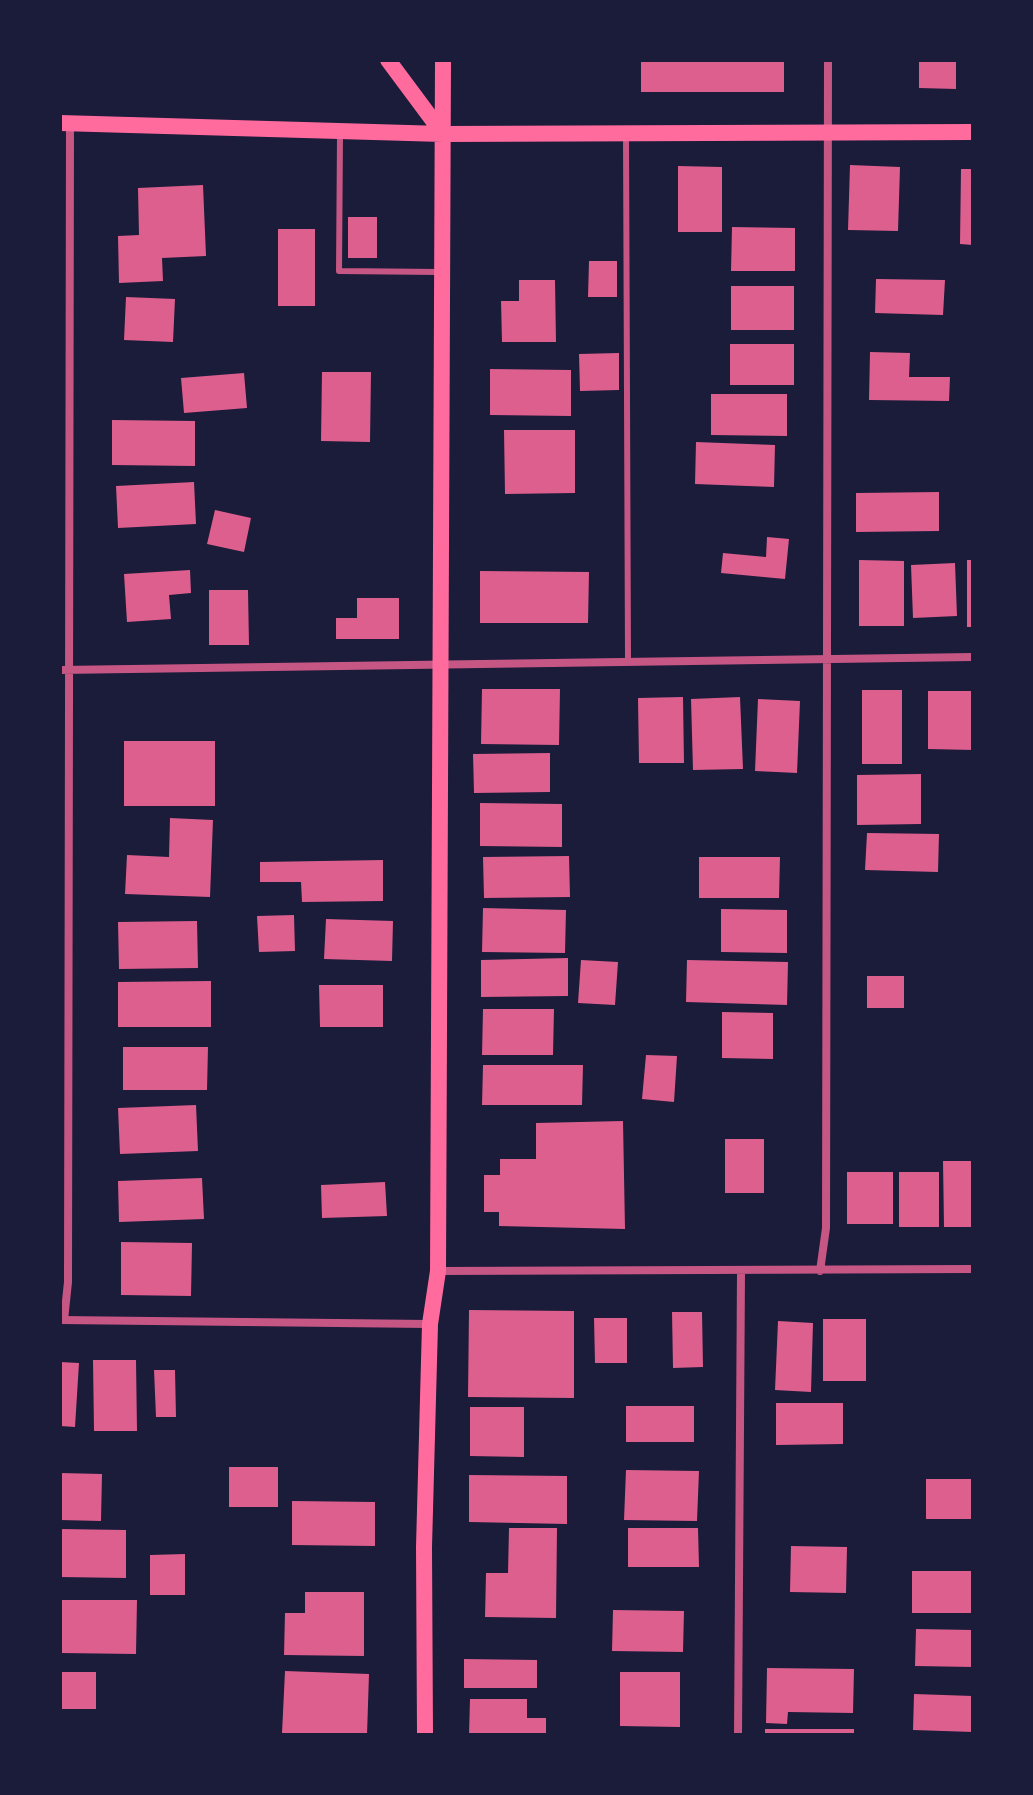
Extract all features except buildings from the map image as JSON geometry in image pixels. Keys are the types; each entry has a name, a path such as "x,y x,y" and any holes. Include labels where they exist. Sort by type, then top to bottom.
{"main road":[{"path":"388,60 443,134"},
{"path":"425,1735 424,1547 430,1324 438,1271 443,60"},
{"path":"65,123 443,134 973,132"}],"street":[{"path":"820,1271 826,1228 828,60"},
{"path":"65,123 64,670 68,1282 62,1320 430,1324"},
{"path":"64,670 973,657"},
{"path":"438,1271 973,1269"},
{"path":"738,1735 741,1272"}],"lane":[{"path":"340,131 339,271 442,272"},
{"path":"626,133 628,662"}]}
